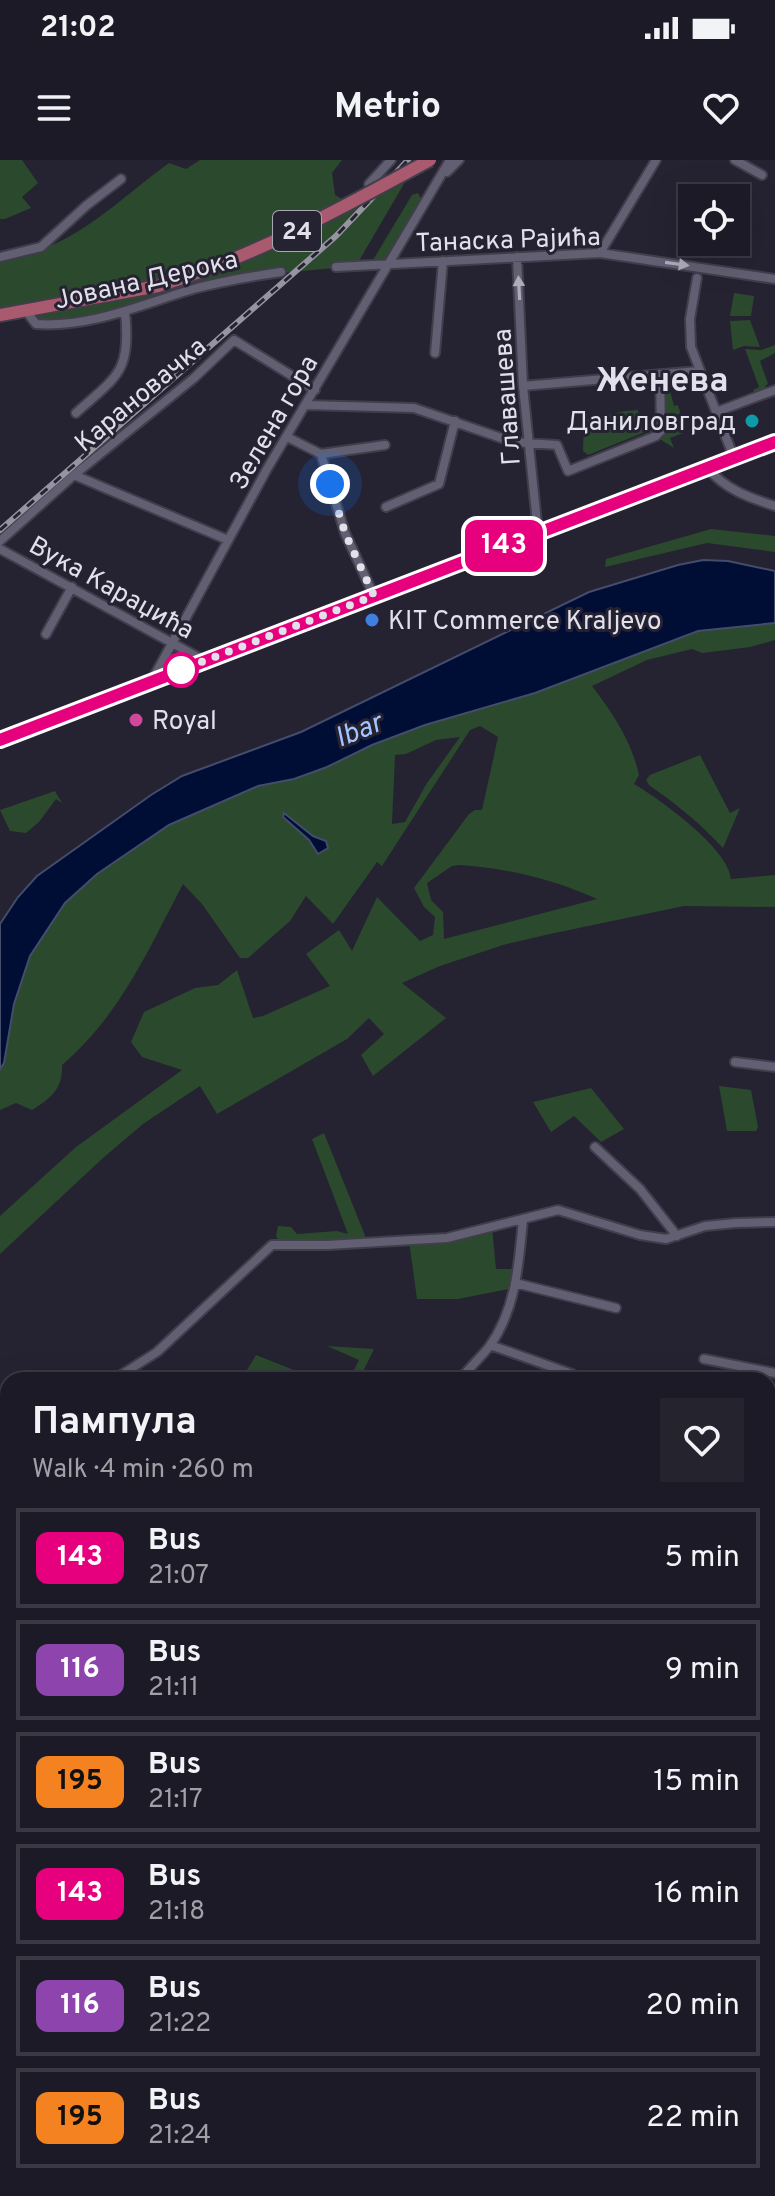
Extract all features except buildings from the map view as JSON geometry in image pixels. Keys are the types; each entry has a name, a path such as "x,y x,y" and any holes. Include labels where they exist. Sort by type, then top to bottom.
{"main road":[{"name":"Јована Дерока","path":"0,315 158,286 197,274 279,240 430,160"}],"street":[{"path":"369,184 391,160"},
{"name":"Зелена гора","path":"151,682 228,540 450,160"},
{"name":"Зелена гора","path":"435,185 459,160"},
{"path":"600,253 656,160"},
{"path":"735,160 762,175"},
{"path":"0,257 41,247 121,179"},
{"name":"Танаска Рајића","path":"336,267 600,253 775,279"},
{"name":"Главашева","path":"517,257 523,386 538,533"},
{"path":"435,353 443,261"},
{"name":"Јована Дерока","path":"26,311 36,324 53,325 125,311 196,288 281,272"},
{"path":"697,278 690,319 691,347 734,458"},
{"path":"76,413 120,372 125,357 125,311"},
{"name":"Карановачка","path":"0,541 74,475 194,378 234,340 315,390"},
{"path":"523,386 699,371"},
{"path":"307,405 414,408 513,442 557,445 568,471 656,436 661,431 660,374"},
{"path":"716,412 775,390"},
{"path":"386,507 439,484 455,421"},
{"path":"287,437 321,454 385,445"},
{"path":"0,740 775,442"},
{"path":"321,454 345,533 374,596"},
{"path":"708,468 717,481 775,506"},
{"path":"74,475 228,540"},
{"name":"Вука Караџића","path":"0,549 205,661"},
{"path":"46,634 72,587"},
{"path":"735,1062 775,1067"},
{"path":"595,1147 640,1189 677,1236"},
{"path":"126,1372 157,1352 272,1245 447,1238 558,1210 640,1235 666,1239 705,1226 775,1222"},
{"path":"467,1372 490,1345 509,1308 523,1219"},
{"path":"515,1283 616,1308"},
{"path":"490,1345 566,1372"},
{"path":"704,1359 770,1372"}],"green space":[{"path":"0,160 22,160 38,183 22,197 31,208 5,219 0,219"},
{"path":"200,160 342,160 332,173 335,195 362,210 378,193 408,177 356,266 248,276 115,315 36,324 26,311 0,315 0,258 48,247 90,223 169,163 186,169"},
{"path":"418,193 424,204 388,264 370,265 412,195"},
{"path":"734,293 754,296 751,316 730,316"},
{"path":"750,320 760,347 744,346 733,350 730,321"},
{"path":"775,345 775,353 760,361 768,384 765,386 767,391 756,394 753,390 759,387 745,349 761,350"},
{"path":"667,379 674,406 678,405 681,415 677,417 683,433 670,438 674,448 658,438 647,437 645,432 588,455 583,451 584,420 638,410 639,418 645,418 648,423 660,422 663,381"},
{"path":"711,529 775,536 775,552 707,543 605,567 606,559"},
{"path":"775,623 775,640 750,647 702,653 692,649 647,660 592,686 631,750 639,775 634,784 692,826 719,854 731,879 775,875 775,907 684,906 503,945 440,966 402,983 446,1018 373,1076 361,1055 384,1034 369,1018 347,1039 217,1114 200,1086 143,1124 0,1254 0,1216 76,1147 182,1070 142,1057 131,1042 144,1012 195,988 218,985 237,970 253,1018 330,986 306,954 339,930 352,951 377,897 420,941 433,935 435,917 424,907 414,888 469,814 482,810 498,737 480,726 470,730 382,866 377,862 333,924 306,896 290,921 248,958 240,958 202,904 183,884 117,1003 101,1025 62,1065 58,1087 54,1092 32,1110 16,1103 0,1110 0,1069 4,1063 14,1004 30,956 65,903 97,874 170,824 258,786 294,779 425,725 535,693 698,631","holes":["460,737 427,783 405,822 392,824 395,755 406,754 436,740","452,866 530,876 597,899 444,939 443,912 431,900 427,883"]},
{"path":"700,755 730,813 740,808 723,848 646,780 650,775"},
{"path":"55,791 62,803 56,799 39,822 26,833 10,831 0,810"},
{"path":"719,1086 751,1090 758,1127 756,1131 727,1131"},
{"path":"591,1088 624,1129 601,1142 574,1116 551,1132 533,1102"},
{"path":"324,1133 368,1243 281,1244 276,1236 278,1226 291,1227 297,1234 337,1231 348,1234 312,1139"},
{"path":"492,1227 496,1269 518,1269 514,1288 458,1299 417,1299 409,1241"},
{"path":"327,1346 374,1349 363,1372 353,1372 359,1360"},
{"path":"256,1355 299,1372 252,1372 247,1370"}],"water":[{"name":"Ibar","path":"703,560 728,561 775,571 775,623 698,631 535,693 425,725 294,779 258,786 169,825 97,874 65,903 30,956 14,1004 4,1063 0,1069 0,924 37,876 182,776 301,732 589,592"},
{"path":"284,813 313,836 326,841 328,848 318,854 309,840 283,817"}],"railway":[{"path":"0,530 336,236 408,160"}],"bus line":[{"name":"143","path":"0,740 775,442"}],"place":[{"name":"Даниловград","path":"752,421"},
{"name":"KIT Commerce Kraljevo","path":"372,620"},
{"name":"Royal","path":"136,720"}],"district":[{"name":"Женева","path":"662,379"}],"route":[{"path":"181,670 178,671 374,596 345,533 330,484"}]}
